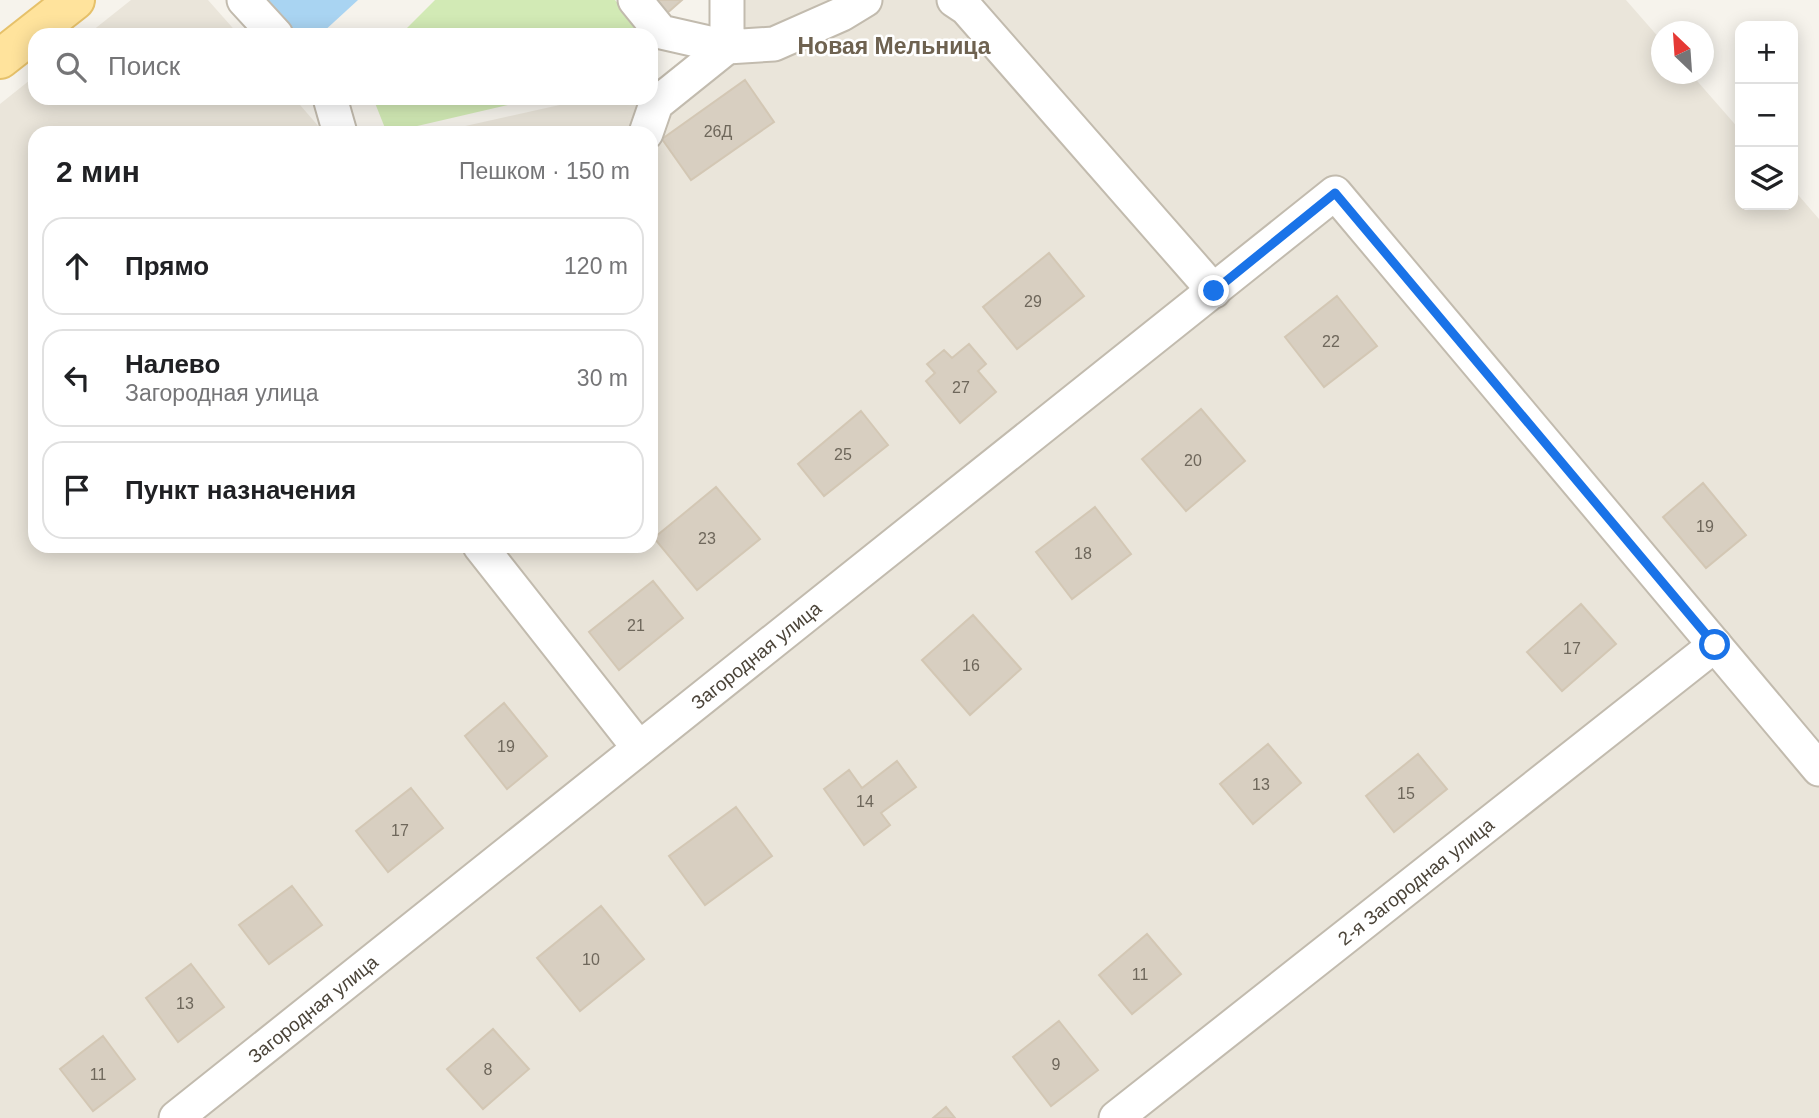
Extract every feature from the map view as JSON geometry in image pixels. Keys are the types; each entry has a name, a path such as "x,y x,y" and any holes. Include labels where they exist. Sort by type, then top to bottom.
{"main road":[{"path":"39,28 75,0"},
{"path":"0,59 28,37"}],"street":[{"path":"244,0 270,28"},
{"path":"635,0 658,28"},
{"path":"727,0 727,47"},
{"path":"658,28 661,32 727,47 774,44 842,14 865,0"},
{"path":"954,0 966,8 1214,291"},
{"path":"658,102 727,47"},
{"path":"332,105 338,126"},
{"path":"648,126 656,105"},
{"name":"Загородная улица","path":"176,1118 1335,193 1715,645"},
{"path":"486,553 639,748"},
{"path":"1715,645 1819,769"},
{"name":"2-я Загородная улица","path":"1116,1118 1715,645"}],"shaded area":[{"path":"131,0 208,0 233,28 96,28"},
{"path":"736,0 1626,0 1651,29 1651,84 1700,84 1735,124 1735,210 1798,210 1798,195 1819,219 1819,1118 0,1118 0,104 28,82 28,105 300,105 318,126 28,126 28,553 658,553 658,126 465,126 560,105 658,105 658,82 735,62"}],"green space":[{"path":"435,0 615,0 641,28 407,28"},
{"path":"376,105 508,105 417,126 384,126"}],"water":[{"path":"267,0 358,0 327,28 291,28"}],"building":[{"path":"654,0 682,0 666,14"},
{"path":"745,80 774,122 691,180 662,139"},
{"path":"1049,253 1084,296 1017,349 983,307"},
{"path":"1337,296 1377,346 1324,387 1285,337"},
{"path":"969,344 986,364 978,371 996,392 960,423 926,381 935,373 927,364 944,350 952,358"},
{"path":"1201,409 1245,461 1186,511 1142,459"},
{"path":"861,411 888,445 824,496 798,464"},
{"path":"1703,483 1746,535 1706,568 1663,517"},
{"path":"716,487 760,539 697,590 658,543 658,535"},
{"path":"1095,507 1131,554 1072,599 1036,552"},
{"path":"653,581 683,618 619,670 589,632"},
{"path":"1581,604 1616,644 1562,691 1527,652"},
{"path":"973,615 1021,669 970,715 922,660"},
{"path":"504,703 547,756 507,789 465,736"},
{"path":"1268,744 1301,783 1253,824 1220,784"},
{"path":"1418,754 1447,789 1394,832 1366,796"},
{"path":"897,761 916,787 881,813 890,825 864,845 824,789 849,770 862,788"},
{"path":"411,788 443,828 388,872 356,831"},
{"path":"736,807 772,856 705,905 669,856"},
{"path":"292,886 322,925 269,964 239,925"},
{"path":"601,906 644,959 580,1011 537,958"},
{"path":"1147,934 1181,974 1132,1014 1099,975"},
{"path":"191,964 224,1007 178,1042 146,998"},
{"path":"1059,1021 1098,1070 1051,1106 1013,1057"},
{"path":"493,1029 529,1069 483,1109 447,1069"},
{"path":"103,1036 135,1079 93,1111 60,1069"},
{"path":"946,1107 955,1118 933,1118"}],"district":[{"name":"Новая Мельница","path":"894,46"}],"route":[{"path":"1214,291 1335,193 1715,645"}]}
